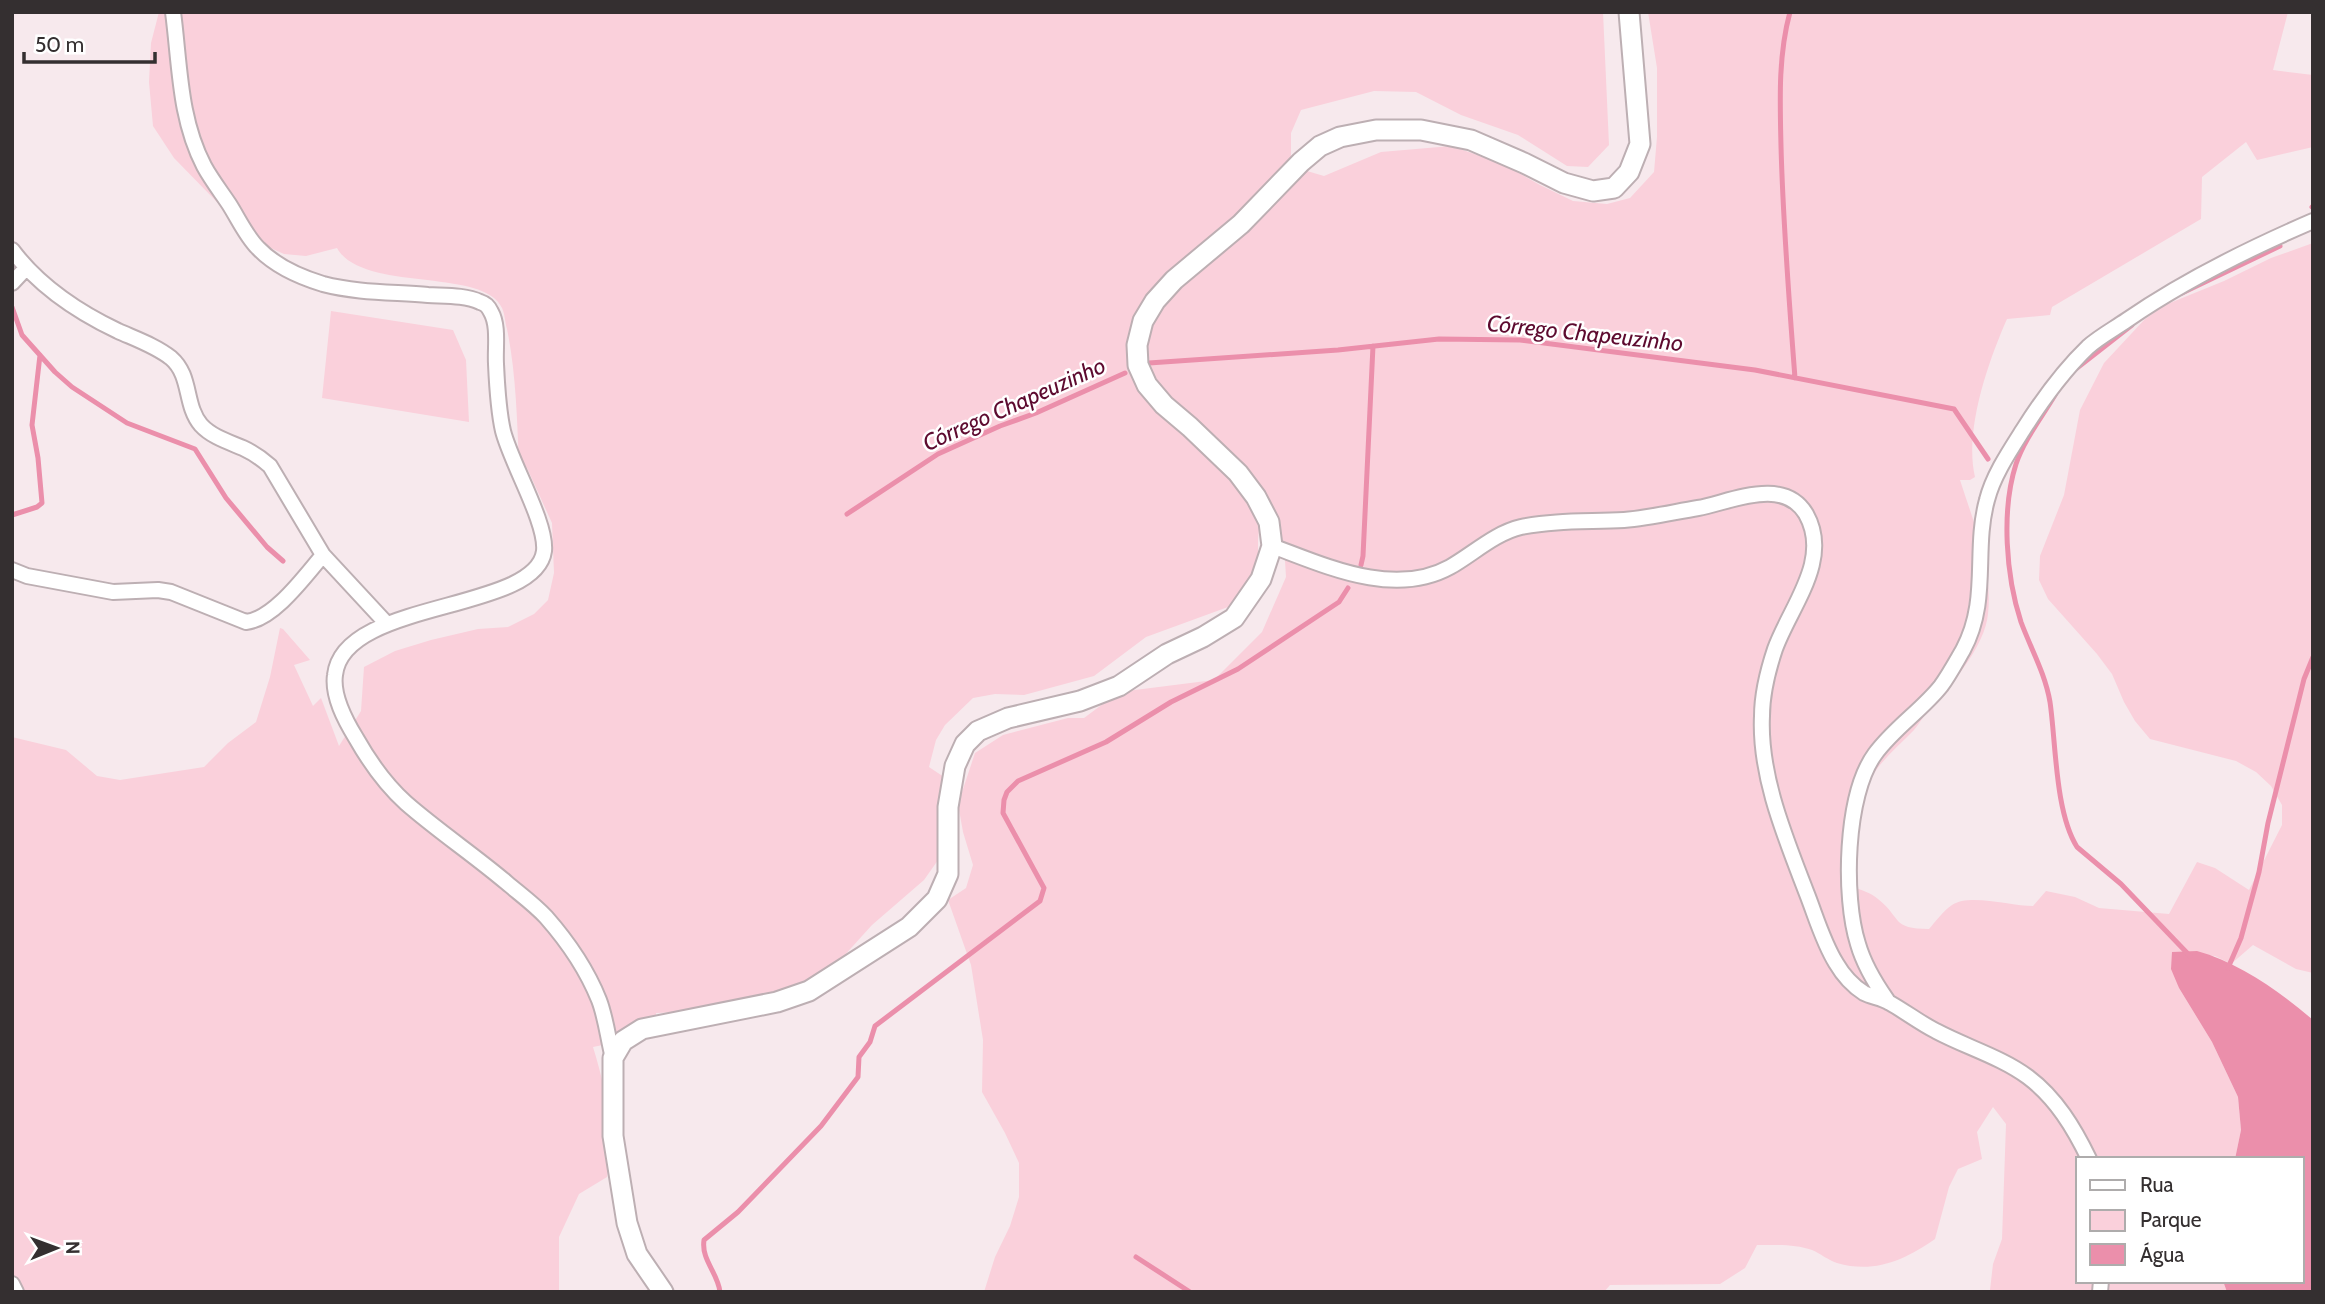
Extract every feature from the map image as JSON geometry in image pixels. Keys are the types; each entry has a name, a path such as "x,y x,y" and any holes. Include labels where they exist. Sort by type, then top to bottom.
{"street":[{"path":"173,12 179,85 196,147 204,167 257,247 279,265 297,275 325,284 475,300 485,303 494,318 499,414 507,446 541,526 544,555 539,566 529,576 502,589 387,624 368,633 346,650 338,662 334,676 336,694 345,721 363,750 404,802 545,916 582,965 600,1003 613,1058 613,1136 627,1223 637,1254 663,1292"},
{"path":"613,1058 623,1041 642,1029 777,1002 809,991 909,927 937,899 948,874 948,807 954,766 965,744 978,731 1008,718 1080,701 1118,686 1167,654 1234,618 1261,579 1272,546 1269,522 1256,497 1238,473 1164,405 1147,385 1139,365 1137,345 1143,321 1154,301 1241,224 1301,162 1320,146 1340,137 1376,130 1421,130 1471,141 1564,183 1593,191 1614,188 1629,172 1640,144 1629,12"},
{"path":"1887,1000 1865,965 1852,918 1851,836 1858,789 1873,757 1894,731 1940,687 1964,648 1977,613 1982,578 1982,523 1987,498 2015,443 2059,377 2090,346 2152,302 2187,282 2232,257 2313,221"},
{"path":"12,250 26,268 58,295 90,316 163,352 174,361 185,377 191,409 202,426 259,456 270,466 323,555 387,624"},
{"path":"12,283 26,268"},
{"path":"1272,546 1377,580 1415,578 1447,569 1489,541 1517,528 1548,523 1626,520 1709,506 1750,495 1773,493 1790,499 1805,512 1812,529 1814,557 1805,586 1776,646 1766,679 1762,715 1763,746 1785,832 1818,925 1836,963 1850,982 1864,993 1887,1000 1934,1030 2001,1061 2028,1077 2074,1127 2088,1157"},
{"path":"12,570 27,576 113,592 172,592 246,622 257,620 271,611 323,555"},
{"path":"12,1284 16,1292"}],"green space":[{"path":"159,12 1603,12 1609,145 1588,167 1567,166 1518,135 1461,115 1416,92 1374,91 1301,110 1291,133 1291,156 1307,171 1324,176 1381,152 1451,146 1501,163 1573,201 1607,204 1630,198 1654,172 1657,68 1648,12 2288,12 2273,70 2313,75 2313,147 2257,160 2246,142 2202,177 2201,219 2052,307 2050,315 2007,319 1992,355 1975,418 1972,459 1975,477 1960,480 1985,563 1989,597 1986,626 1974,652 1957,677 1914,730 1873,774 1857,820 1852,886 1875,897 1902,925 1929,929 1946,910 1960,902 1980,900 2033,906 2046,891 2075,897 2099,908 2169,914 2197,862 2215,868 2249,890 2282,825 2282,805 2271,786 2256,772 2236,761 2150,739 2135,721 2112,674 2048,599 2039,580 2040,556 2064,495 2080,410 2104,363 2145,319 2165,305 2271,258 2313,243 2313,973 2296,969 2253,945 2231,964 2215,956 2172,952 2179,988 2212,1042 2238,1097 2241,1130 2235,1157 2076,1157 2076,1283 2224,1283 2227,1292 1986,1292 1990,1290 1993,1264 2002,1239 2006,1124 1993,1107 1977,1132 1982,1159 1958,1169 1949,1187 1935,1239 1901,1259 1876,1266 1837,1263 1812,1250 1799,1247 1757,1245 1745,1268 1720,1284 1610,1285 1604,1292 984,1292 1019,1197 1019,1163 982,1092 983,1040 971,965 948,900 966,888 973,865 958,804 975,753 1003,735 1068,718 1084,718 1119,692 1214,680 1262,632 1286,577 1284,544 1263,494 1258,539 1258,574 1228,607 1146,637 1094,676 1024,695 995,694 973,698 945,725 936,740 929,767 944,777 943,853 924,880 872,925 843,957 792,990 706,1011 656,1013 656,1034 593,1047 608,1112 610,1162 607,1177 579,1194 559,1237 559,1292 12,1292 12,737 66,750 97,776 120,780 204,767 228,743 256,722 270,677 280,628 310,660 294,665 313,706 321,698 339,746 361,711 364,667 395,651 431,640 478,629 508,627 534,614 548,600 554,573 552,523 527,468 519,463 516,396 502,308 491,295 472,288 371,271 351,262 337,248 306,256 284,254 255,241 174,158 153,126 149,82 151,43"},
{"path":"331,311 453,330 466,360 469,422 322,398"}],"water":[{"path":"2197,951 2244,970 2313,1020 2313,1292 2227,1292 2224,1283 2304,1283 2304,1157 2235,1157 2241,1130 2238,1097 2212,1042 2179,988 2171,969 2172,952"}],"waterway":[{"path":"1790,12 1782,62 1780,113 1795,378"},
{"path":"2182,293 2280,246"},
{"path":"12,307 22,335 72,387 127,423 195,449 226,498 267,547 283,561"},
{"path":"2077,368 2132,325"},
{"name":"Córrego Chapeuzinho","path":"1149,363 1338,350 1439,339 1520,340 1755,370 1954,409 1988,459"},
{"path":"1361,565 1373,346"},
{"path":"12,515 42,503 32,425 40,355"},
{"name":"Córrego Chapeuzinho","path":"847,514 938,454 1125,373"},
{"name":"Córrego Chapeuzinho","path":"2055,395 2028,437 2016,464 2008,502 2007,543 2016,604 2045,681 2050,702 2064,815 2077,847 2121,884 2190,956"},
{"path":"720,1292 705,1254 704,1240 738,1212 821,1126 858,1077 859,1057 870,1042 875,1026 1040,901 1044,888 1003,813 1007,792 1018,781 1106,742 1171,702 1238,669 1339,602 1348,588"},
{"path":"2228,968 2241,938 2304,679 2313,657"},
{"path":"1136,1257 1190,1292"}]}
